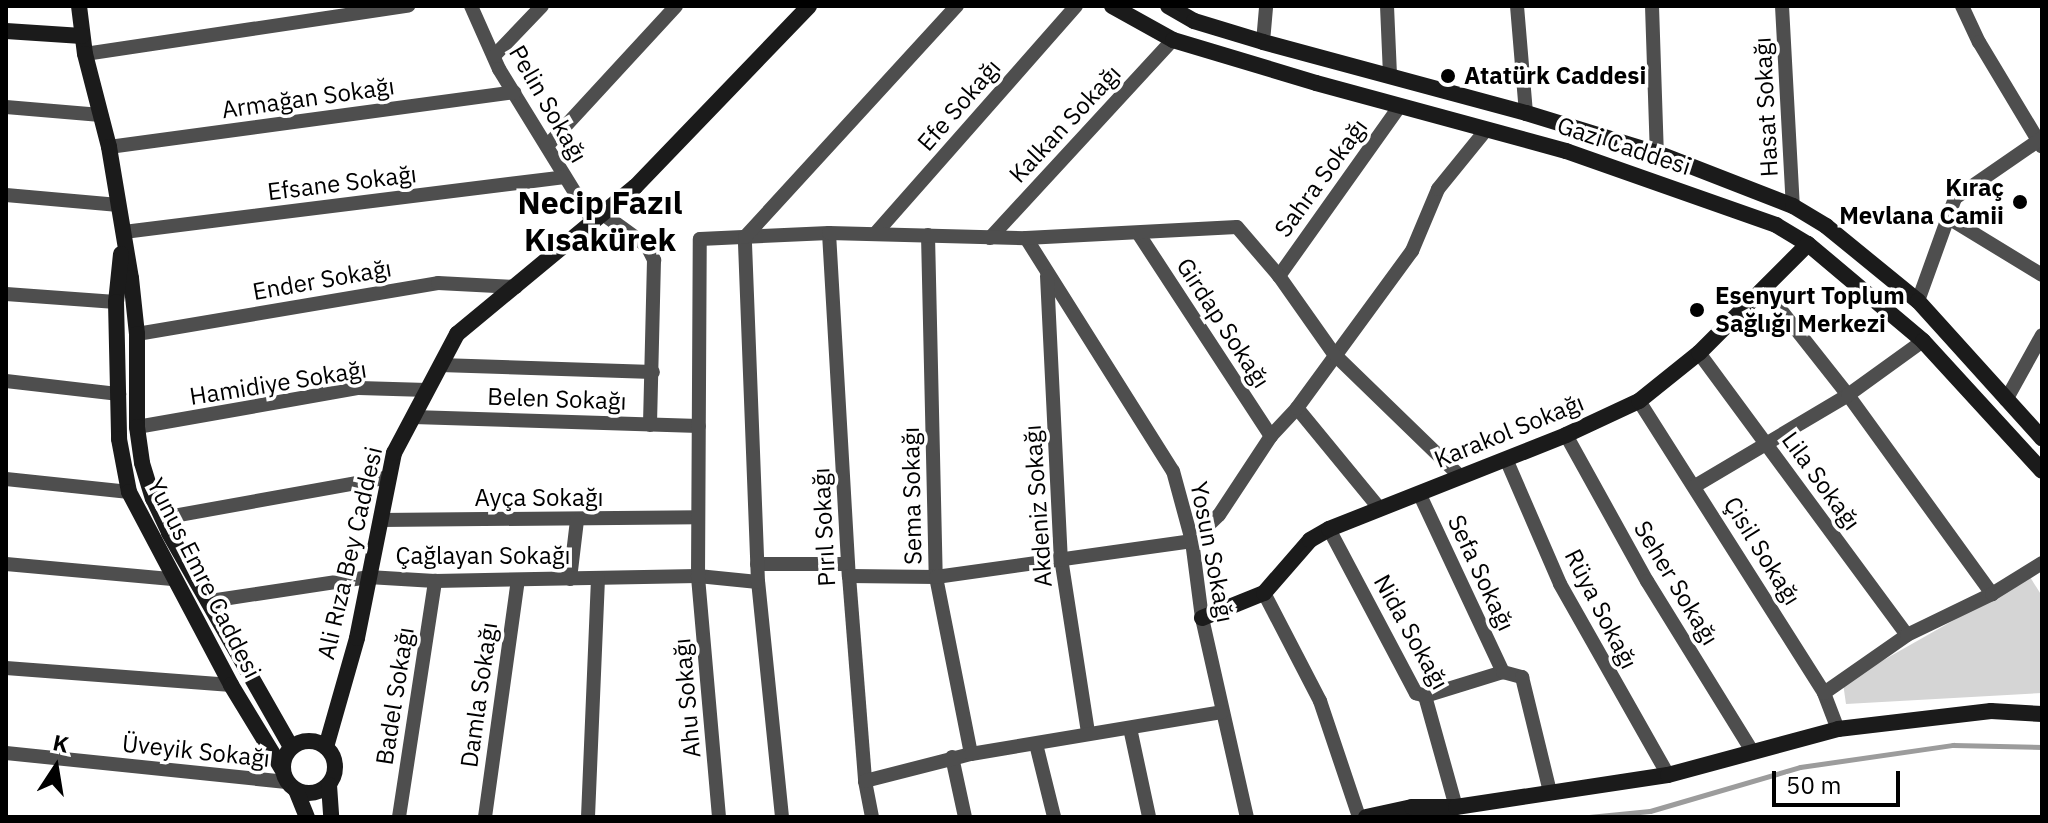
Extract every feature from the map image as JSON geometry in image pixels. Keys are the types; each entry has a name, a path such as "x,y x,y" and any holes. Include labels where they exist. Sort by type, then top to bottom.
{"street":[{"path":"79,6 85,54 109,147 124,232"},
{"path":"85,54 408,6"},
{"name":"Pelin Sokağı","path":"471,6 514,92 565,177 598,218"},
{"path":"494,56 542,6"},
{"path":"547,146 676,6"},
{"name":"Ali Rıza Bey Caddesi","path":"326,747 357,638 394,453 457,334 635,187 809,6"},
{"path":"782,817 758,582 745,237 957,6"},
{"name":"Efe Sokağı","path":"875,234 1076,6"},
{"name":"Gazi Caddesi","path":"1112,6 1173,40 1566,151 1725,204 1776,225 1808,244 1923,341 2042,471"},
{"name":"Gazi Caddesi","path":"1168,6 1194,21 1263,42 1526,113 1657,153 1793,206 1826,226 1918,301 2042,438"},
{"path":"1263,42 1266,6"},
{"path":"1387,6 1390,75"},
{"path":"1517,6 1526,113"},
{"path":"1652,6 1657,153"},
{"name":"Hasat Sokağı","path":"1782,6 1793,206"},
{"path":"1918,301 1955,198 2041,142 1979,42 1962,6"},
{"path":"6,31 82,36"},
{"name":"Kalkan Sokağı","path":"990,238 1173,40"},
{"name":"Armağan Sokağı","path":"109,147 514,92"},
{"name":"Sahra Sokağı","path":"1279,276 1400,106"},
{"path":"6,107 101,115"},
{"path":"757,564 936,577 1192,541 1219,515 1271,436 1297,408 1412,251 1438,189 1486,130"},
{"name":"Efsane Sokağı","path":"124,232 565,177"},
{"path":"6,195 119,205"},
{"path":"1947,217 2042,275"},
{"path":"598,218 647,246 654,260 650,425"},
{"path":"745,237 829,233 1026,238 1237,227 1279,276 1334,354 1461,477"},
{"name":"Yunus Emre Caddesi","path":"124,232 116,302 119,439 129,492 172,579 288,780"},
{"name":"Yunus Emre Caddesi","path":"124,232 137,334 137,427 142,463 162,518 291,747"},
{"name":"Pırıl Sokağı","path":"829,233 849,570 865,781 872,817"},
{"name":"Girdap Sokağı","path":"1138,233 1271,436"},
{"name":"Sema Sokağı","path":"928,235 936,577 971,754"},
{"name":"Ahu Sokağı","path":"719,817 698,576 700,239 745,237"},
{"name":"Yosun Sokağı","path":"1026,238 1173,471 1192,541 1202,618 1247,817"},
{"name":"Karakol Sokağı","path":"1202,618 1264,593 1310,540 1329,529 1566,435 1639,401 1699,353 1808,244"},
{"name":"Akdeniz Sokağı","path":"1047,274 1061,558 1088,733"},
{"name":"Ender Sokağı","path":"137,334 438,283 516,287"},
{"path":"1765,290 1848,395 1992,594"},
{"path":"6,294 116,302"},
{"path":"2006,400 2042,335"},
{"path":"1695,486 1848,395 1923,341"},
{"name":"Lila Sokağı","path":"1699,353 1907,635"},
{"path":"440,365 653,372"},
{"path":"6,381 119,394"},
{"name":"Hamidiye Sokağı","path":"137,427 359,388 427,390"},
{"name":"Çisil Sokağı","path":"1639,401 1824,693 1838,729"},
{"path":"1297,408 1380,509"},
{"name":"Belen Sokağı","path":"413,417 699,426"},
{"name":"Seher Sokağı","path":"1566,435 1647,581 1752,751"},
{"name":"Rüya Sokağı","path":"1506,459 1560,584 1668,775"},
{"path":"162,518 389,477"},
{"path":"6,479 129,492"},
{"name":"Sefa Sokağı","path":"1419,493 1503,672 1522,677 1550,792"},
{"name":"Ayça Sokağı","path":"380,520 698,517"},
{"path":"570,579 577,520"},
{"name":"Nida Sokağı","path":"1329,529 1416,693 1425,696 1456,807"},
{"path":"1824,693 1907,635 1992,594 2042,563"},
{"path":"6,564 172,579"},
{"name":"Çağlayan Sokağı","path":"210,601 368,577 435,581 698,576 758,582"},
{"path":"588,817 598,578"},
{"name":"Damla Sokağı","path":"485,817 518,580"},
{"name":"Badel Sokağı","path":"399,817 435,581"},
{"path":"1264,593 1320,701 1359,817"},
{"path":"6,668 231,685"},
{"path":"1425,696 1503,672"},
{"path":"1366,817 1412,807 1456,807 1668,775 1838,729 1991,711 2042,714"},
{"path":"865,781 952,757 1222,712"},
{"path":"1130,728 1149,817"},
{"path":"307,817 288,780 291,747 305,741 326,747 335,764 329,785 331,817"},
{"path":"1036,744 1054,817"},
{"name":"Üveyik Sokağı","path":"6,753 288,780"},
{"path":"952,757 965,817"},
{"path":"288,780 313,793 329,785"}],"shaded area":[{"path":"2030,577 2042,596 2042,693 1846,704 1843,683"}],"waterway":[{"path":"1589,817 1650,811 1800,767 1953,745 2042,747"}],"place":[{"name":"Atatürk Caddesi","path":"1448,76"},
{"name":"Kıraç Mevlana Camii","path":"2020,202"},
{"name":"Esenyurt Toplum Sağlığı Merkezi","path":"1697,310"}],"district":[{"name":"Necip Fazıl Kısakürek","path":"600,222"}]}
